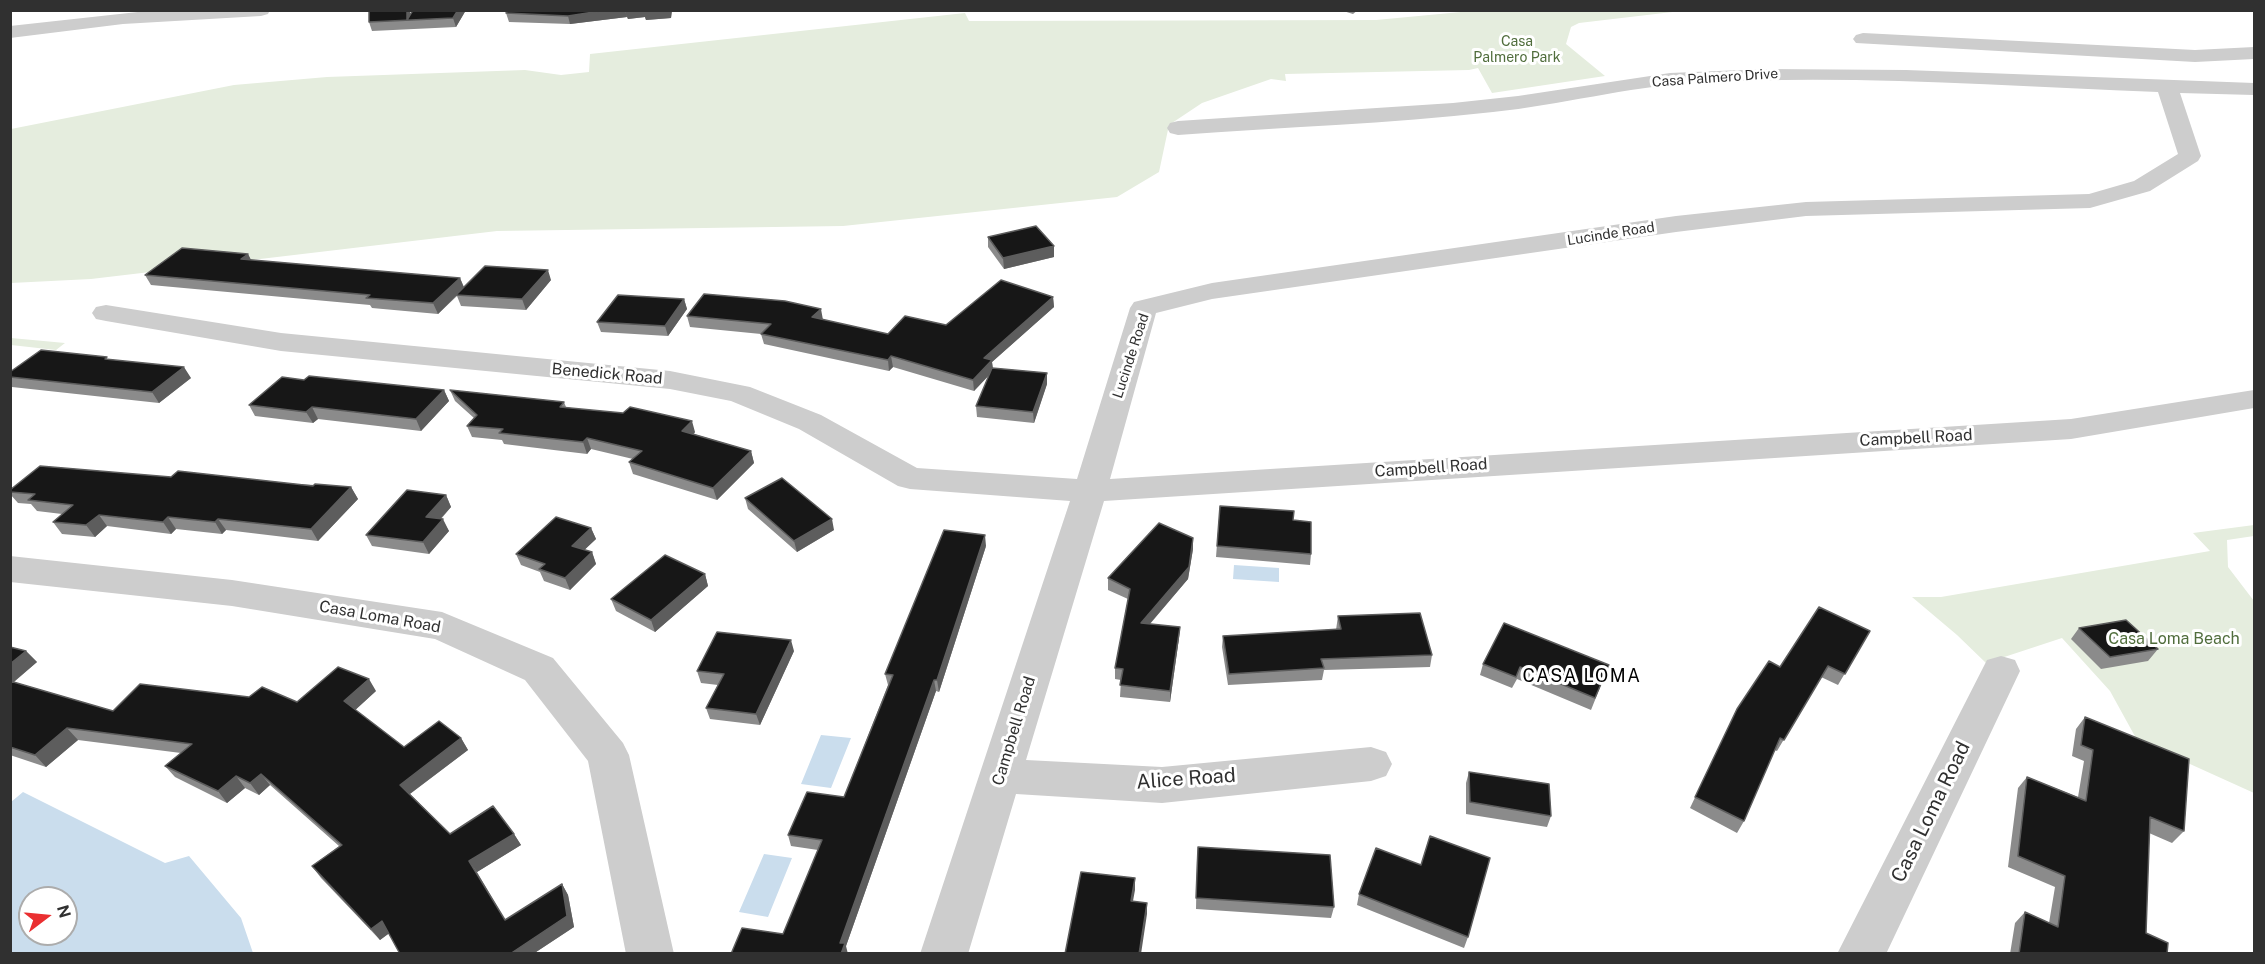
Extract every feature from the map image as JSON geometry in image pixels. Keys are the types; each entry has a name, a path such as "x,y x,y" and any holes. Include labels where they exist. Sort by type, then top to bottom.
{"street":[{"path":"10,32 123,18 261,10"},
{"path":"1863,39 2195,56 2254,53"},
{"name":"Casa Palmero Drive","path":"1178,128 1491,106 1630,84 1692,77 1803,73 1877,74 2254,89"},
{"name":"Lucinde Road","path":"1090,491 1144,308 1212,291 1676,224 1806,209 2091,201 2142,186 2190,156 2167,87"},
{"name":"Benedick Road","path":"106,313 282,342 670,380 739,393 810,422 910,478 1090,491"},
{"name":"Campbell Road","path":"944,954 1090,491 2071,429 2254,399"},
{"name":"Casa Loma Road","path":"10,569 232,593 442,626 539,669 608,755 650,954"},
{"name":"Casa Loma Road","path":"1861,954 2001,671"},
{"name":"Alice Road","path":"1001,776 1162,785 1371,764"}],"green space":[{"name":"Casa Palmero Park","path":"1482,10 1681,11 1579,23 1571,27 1566,44 1605,76 1492,93 1478,68 1285,74 1286,81 1271,79 1202,103 1169,125 1159,172 1117,197 843,226 497,231 91,279 11,283 11,129 234,85 327,77 525,70 561,75 589,72 590,54 965,13 969,21 1376,20"},
{"path":"10,338 65,343 56,350 11,345"},
{"name":"Casa Loma Beach","path":"2254,525 2254,536 2227,540 2228,567 2254,601 2254,793 2137,740 2110,691 2062,638 1986,663 1912,597 1941,597 2210,551 2193,533"}],"water":[{"path":"1234,565 1279,568 1279,582 1233,579"},
{"path":"821,735 851,738 831,788 801,784"},
{"path":"23,792 165,863 189,856 241,918 253,953 11,953 11,802"},
{"path":"764,854 792,858 768,917 739,912"}],"building":[{"path":"369,10 407,10 407,20 413,10 458,10 453,18 369,22"},
{"path":"508,10 607,10 568,16 506,13"},
{"path":"1036,226 1054,246 1003,258 988,237"},
{"path":"182,248 248,254 241,259 460,278 433,303 366,298 370,295 145,275"},
{"path":"485,266 548,270 522,299 456,295"},
{"path":"1001,280 1053,297 984,358 992,360 973,380 891,356 888,360 761,334 771,324 687,316 704,294 785,301 821,309 812,317 888,334 905,316 946,325"},
{"path":"618,295 684,299 665,326 597,322"},
{"path":"41,350 184,367 152,392 10,377 10,372"},
{"path":"992,368 1047,373 1033,412 976,406"},
{"path":"309,376 444,390 416,419 312,407 306,412 249,405 282,377 304,380"},
{"path":"450,390 564,402 560,407 623,413 630,407 692,421 682,431 751,451 713,488 629,462 642,451 587,438 583,442 499,433 503,429 467,426 477,415"},
{"path":"40,466 171,477 178,471 313,486 315,484 351,487 311,529 218,519 215,522 168,517 163,522 99,515 86,525 53,522 73,505 28,500 35,494 10,492"},
{"path":"782,478 832,519 794,541 745,498"},
{"path":"407,490 446,495 426,517 443,519 423,542 366,535"},
{"path":"1220,506 1294,511 1293,520 1311,522 1311,554 1217,546"},
{"path":"556,517 591,528 572,546 592,552 565,578 539,569 545,564 516,554"},
{"path":"1159,523 1193,538 1189,567 1141,623 1180,627 1170,691 1120,685 1123,669 1115,668 1130,589 1108,578"},
{"path":"944,530 985,535 937,680 934,680 840,943 845,943 841,954 731,954 742,928 783,934 822,840 788,835 807,792 844,797 893,675 885,674"},
{"path":"665,555 705,574 651,620 611,599"},
{"path":"1819,607 1870,631 1845,674 1828,666 1784,740 1780,738 1744,821 1695,797 1737,709 1769,661 1780,667"},
{"path":"1420,613 1432,655 1321,659 1324,668 1229,674 1223,636 1341,629 1338,616"},
{"path":"2126,620 2158,649 2110,657 2079,628"},
{"path":"1504,623 1609,665 1595,698 1520,667 1516,677 1483,664"},
{"path":"717,632 791,640 756,714 706,708 724,674 697,671"},
{"path":"10,647 26,651 10,664"},
{"path":"338,667 369,679 344,701 404,747 439,721 461,738 400,785 450,834 493,806 514,834 469,861 505,920 562,884 567,916 510,954 400,954 382,921 371,929 312,866 342,845 261,774 250,783 236,776 218,791 165,766 192,744 67,728 35,755 10,747 10,681 113,711 140,684 249,697 262,687 297,702"},
{"path":"2085,717 2189,759 2184,831 2150,817 2146,933 2168,943 2167,954 2019,954 2025,912 2058,927 2065,876 2018,856 2027,777 2086,801 2093,750 2081,745"},
{"path":"1469,772 1549,784 1551,816 1470,802"},
{"path":"1430,836 1490,858 1468,937 1359,894 1376,848 1421,865"},
{"path":"1198,847 1330,855 1334,907 1196,898"},
{"path":"1081,872 1135,878 1131,901 1147,903 1139,954 1065,954"}],"district":[{"name":"CASA LOMA","path":"1582,676"}]}
